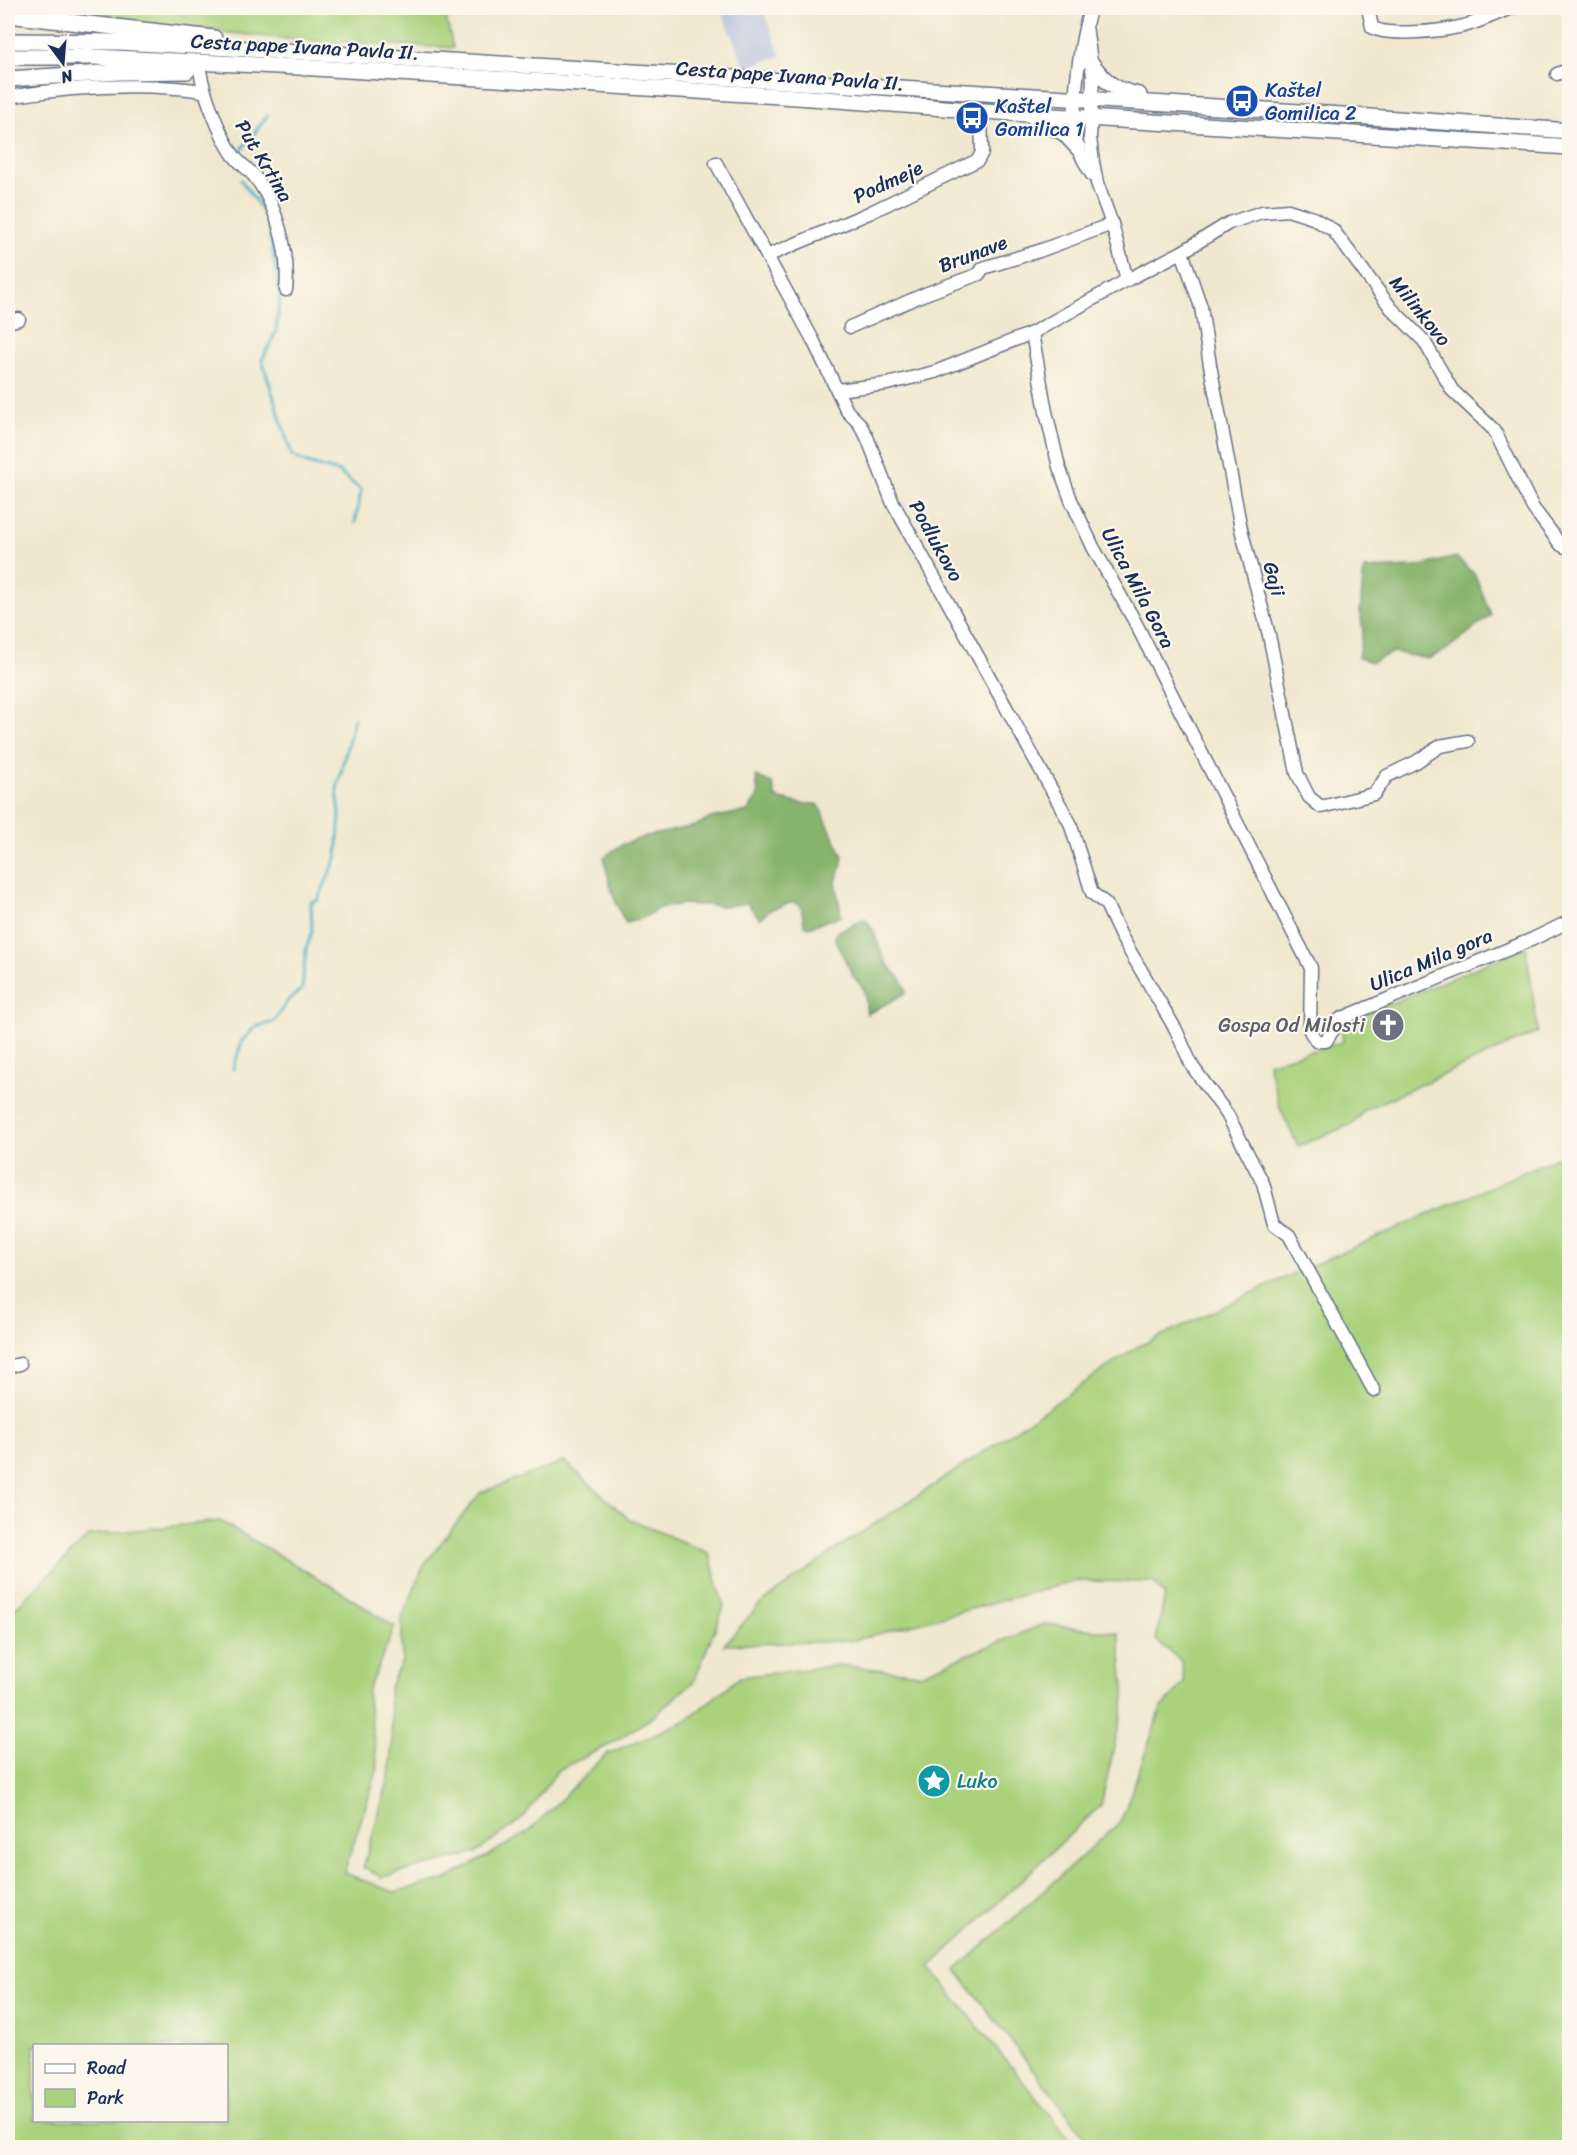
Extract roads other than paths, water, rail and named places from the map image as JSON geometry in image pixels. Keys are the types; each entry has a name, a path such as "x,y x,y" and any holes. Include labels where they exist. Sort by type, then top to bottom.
{"main road":[{"path":"8,15 257,42 284,51"},
{"name":"Cesta pape Ivana Pavla II.","path":"8,41 119,42 284,51 1084,99 1569,131"},
{"name":"Cesta pape Ivana Pavla II.","path":"8,57 93,57 298,67 1569,147"},
{"path":"1091,63 1113,87 1147,98 1155,104"},
{"path":"8,79 119,72 254,73 298,67"},
{"path":"1024,114 1064,133 1078,148"}],"street":[{"path":"1091,8 1080,56 1084,118 1078,148 1097,183 1112,224 1127,280"},
{"path":"1368,8 1372,27 1376,30 1402,32 1460,27 1511,8"},
{"path":"1084,99 1091,63 1086,27"},
{"path":"1557,74 1569,69"},
{"name":"Put Krtina","path":"200,71 203,91 231,152 254,176 270,202 281,236 288,275 286,290"},
{"path":"8,97 108,87 169,86 203,91"},
{"name":"Podmeje","path":"767,256 878,208 978,160 982,152 981,111"},
{"path":"1084,118 1097,183"},
{"name":"Podlukovo","path":"716,163 813,340 847,411 859,423 867,437 891,501 1070,823 1092,893 1106,904 1121,936 1176,1030 1192,1065 1227,1114 1263,1183 1274,1224 1289,1235 1374,1391"},
{"name":"Milinkovo","path":"1182,252 1229,224 1262,212 1288,210 1313,218 1333,230 1390,308 1424,341 1452,390 1494,430 1533,508 1561,545 1569,549"},
{"name":"Brunave","path":"850,327 925,294 979,274 983,268 1039,251 1112,224"},
{"path":"837,390 887,384 935,372 1032,333 1182,252"},
{"name":"Gaji","path":"1182,252 1201,308 1241,529 1269,635 1297,773 1309,796 1321,807 1374,794 1387,776 1416,762 1440,746 1468,741"},
{"name":"Ulica Mila Gora","path":"1032,333 1046,412 1059,467 1071,500 1093,547 1134,620 1311,968 1310,1031 1316,1041"},
{"name":"Ulica Mila gora","path":"1316,1041 1326,1041 1340,1019 1533,939 1569,921"}],"waterway":[{"path":"242,149 268,115"},
{"path":"241,180 267,217 280,297 276,332 262,360 292,456 339,472 361,490 355,523"},
{"path":"233,1069 242,1041 255,1027 273,1022 288,1001 302,989 306,949 312,932 311,902 318,900 337,856 340,815 337,789 354,718"}],"place":[{"name":"Kaštel Gomilica 2","path":"1242,101"},
{"name":"Kaštel Gomilica 1","path":"972,118"},
{"name":"Gospa Od Milosti","path":"1388,1025"},
{"name":"Luko","path":"934,1781"}]}
